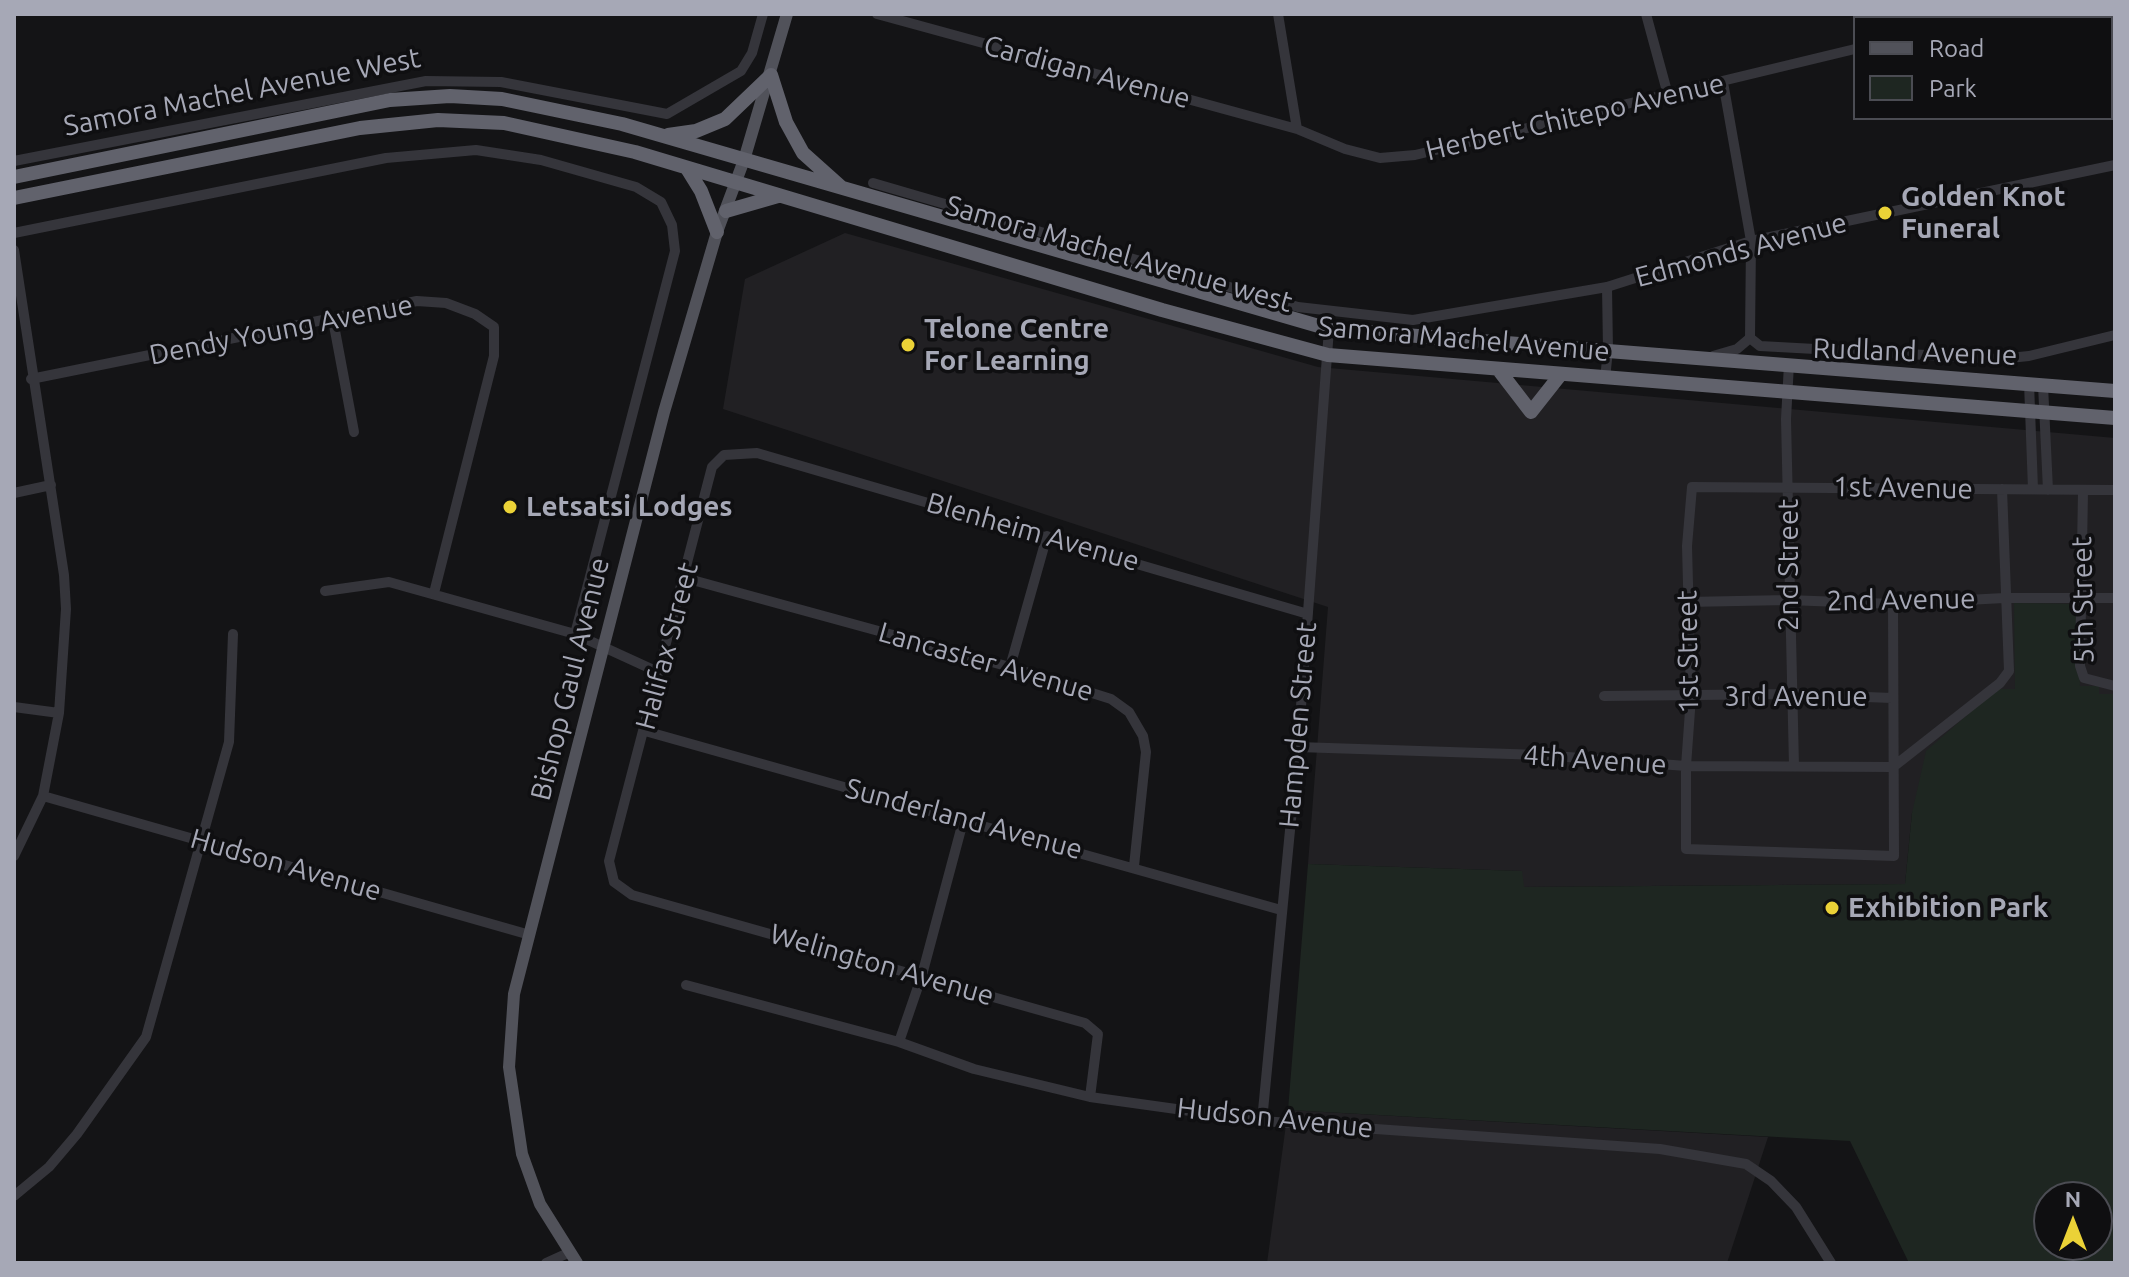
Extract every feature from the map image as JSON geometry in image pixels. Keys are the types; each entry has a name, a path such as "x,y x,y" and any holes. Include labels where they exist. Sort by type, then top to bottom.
{"highway":[{"path":"666,136 696,131 725,119 771,75 786,122 803,153 845,189"},
{"name":"Samora Machel Avenue West","path":"14,177 357,106 426,97 474,96 535,103 666,136 744,160"},
{"name":"Samora Machel Avenue West","path":"14,198 360,128 438,120 504,123 557,132 735,182"},
{"name":"Samora Machel Avenue","path":"744,160 1329,329 2115,391"},
{"path":"688,170 701,191 717,232"},
{"name":"Samora Machel Avenue","path":"735,182 1147,305 1328,355 2115,418"},
{"path":"726,211 782,195"},
{"path":"1498,369 1531,412 1561,374"}],"main road":[{"name":"Bishop Gaul Avenue","path":"577,1263 568,1253 530,1180 512,1100 511,1014 602,646 717,232 744,160 787,14"}],"street":[{"name":"Samora Machel Avenue West","path":"14,161 426,81 501,82 667,114 741,71 752,53 763,14"},
{"name":"Cardigan Avenue","path":"877,14 1297,129"},
{"path":"1278,14 1297,129"},
{"path":"1646,14 1668,95"},
{"name":"Herbert Chitepo Avenue","path":"1297,129 1345,149 1380,158 1415,155 1853,50"},
{"path":"1707,358 1737,349 1750,338 1751,241 1723,82"},
{"name":"Bishop Gaul Avenue","path":"14,233 428,153 476,150 541,160 636,187 661,202 672,225 675,251 575,634"},
{"name":"Edmonds Avenue","path":"1556,297 1607,287 1751,241 2115,165"},
{"name":"Samora Machel Avenue west","path":"873,183 1085,247 1311,309 1413,320 1556,297"},
{"path":"14,250 31,379 51,485 66,609 59,713 43,796 14,856"},
{"path":"1605,379 1607,287"},
{"name":"Dendy Young Avenue","path":"31,379 417,301 446,303 475,314 494,327 494,356 434,593"},
{"path":"333,320 354,432"},
{"name":"Hampden Street","path":"1262,1121 1298,747 1329,329"},
{"name":"Rudland Avenue","path":"1750,338 1760,346 1999,359 2029,356 2115,335"},
{"name":"2nd Street","path":"1789,364 1788,600 1794,766"},
{"path":"2036,384 2048,490"},
{"path":"2033,489 2039,411"},
{"name":"Halifax Street","path":"609,874 609,861 712,467 724,455 738,451 757,453"},
{"name":"Blenheim Avenue","path":"757,453 1308,614"},
{"path":"14,493 51,485"},
{"name":"1st Avenue","path":"1692,487 2115,490"},
{"name":"1st Street","path":"1692,487 1687,602 1691,697 1686,766 1686,849 1894,856 1893,767"},
{"path":"1893,767 2006,677 2009,671 2002,489"},
{"name":"5th Street","path":"2083,491 2080,666 2084,678 2115,686"},
{"path":"1010,667 1047,536"},
{"name":"Lancaster Avenue","path":"685,578 1010,667 1111,699 1129,712 1143,736 1146,752 1134,866"},
{"path":"325,591 375,582 434,593 575,634 658,672"},
{"name":"2nd Avenue","path":"1687,602 1788,600 1893,604 2004,598 2115,598"},
{"path":"1893,604 1893,767"},
{"path":"14,1196 49,1167 139,1050 162,988 229,742 233,634"},
{"name":"3rd Avenue","path":"1604,696 1790,694 1892,698"},
{"path":"14,707 59,713"},
{"name":"Sunderland Avenue","path":"645,731 964,818 1281,910"},
{"name":"4th Avenue","path":"1298,747 1529,754 1686,766 1893,767"},
{"name":"Hudson Avenue","path":"43,796 530,935"},
{"path":"899,1042 922,975 964,818"},
{"name":"Welington Avenue","path":"609,874 622,890 632,895 922,975 1094,1028 1099,1043 1090,1097"},
{"name":"Hudson Avenue","path":"686,985 899,1042 974,1069 1090,1097 1262,1121 1660,1149 1746,1164 1771,1181 1796,1207 1831,1263"},
{"path":"546,1263 568,1253"}],"shaded area":[{"path":"845,233 1318,367 2115,438 2115,694 2098,694 2099,686 2015,689 1912,813 1905,884 1523,887 1521,871 1308,864 1328,607 723,409 745,279"},
{"path":"1288,1110 1768,1137 1727,1263 1267,1263"}],"green space":[{"path":"2014,603 2077,604 2080,686 2099,686 2099,694 2115,694 2115,1263 1909,1263 1850,1141 1288,1110 1308,864 1522,871 1524,887 1905,884 1912,813 1926,751 1997,689 2015,689"}],"place":[{"name":"Golden Knot Funeral","path":"1885,213"},
{"name":"Telone Centre For Learning","path":"908,345"},
{"name":"Letsatsi Lodges","path":"510,507"},
{"name":"Exhibition Park","path":"1832,908"}]}
